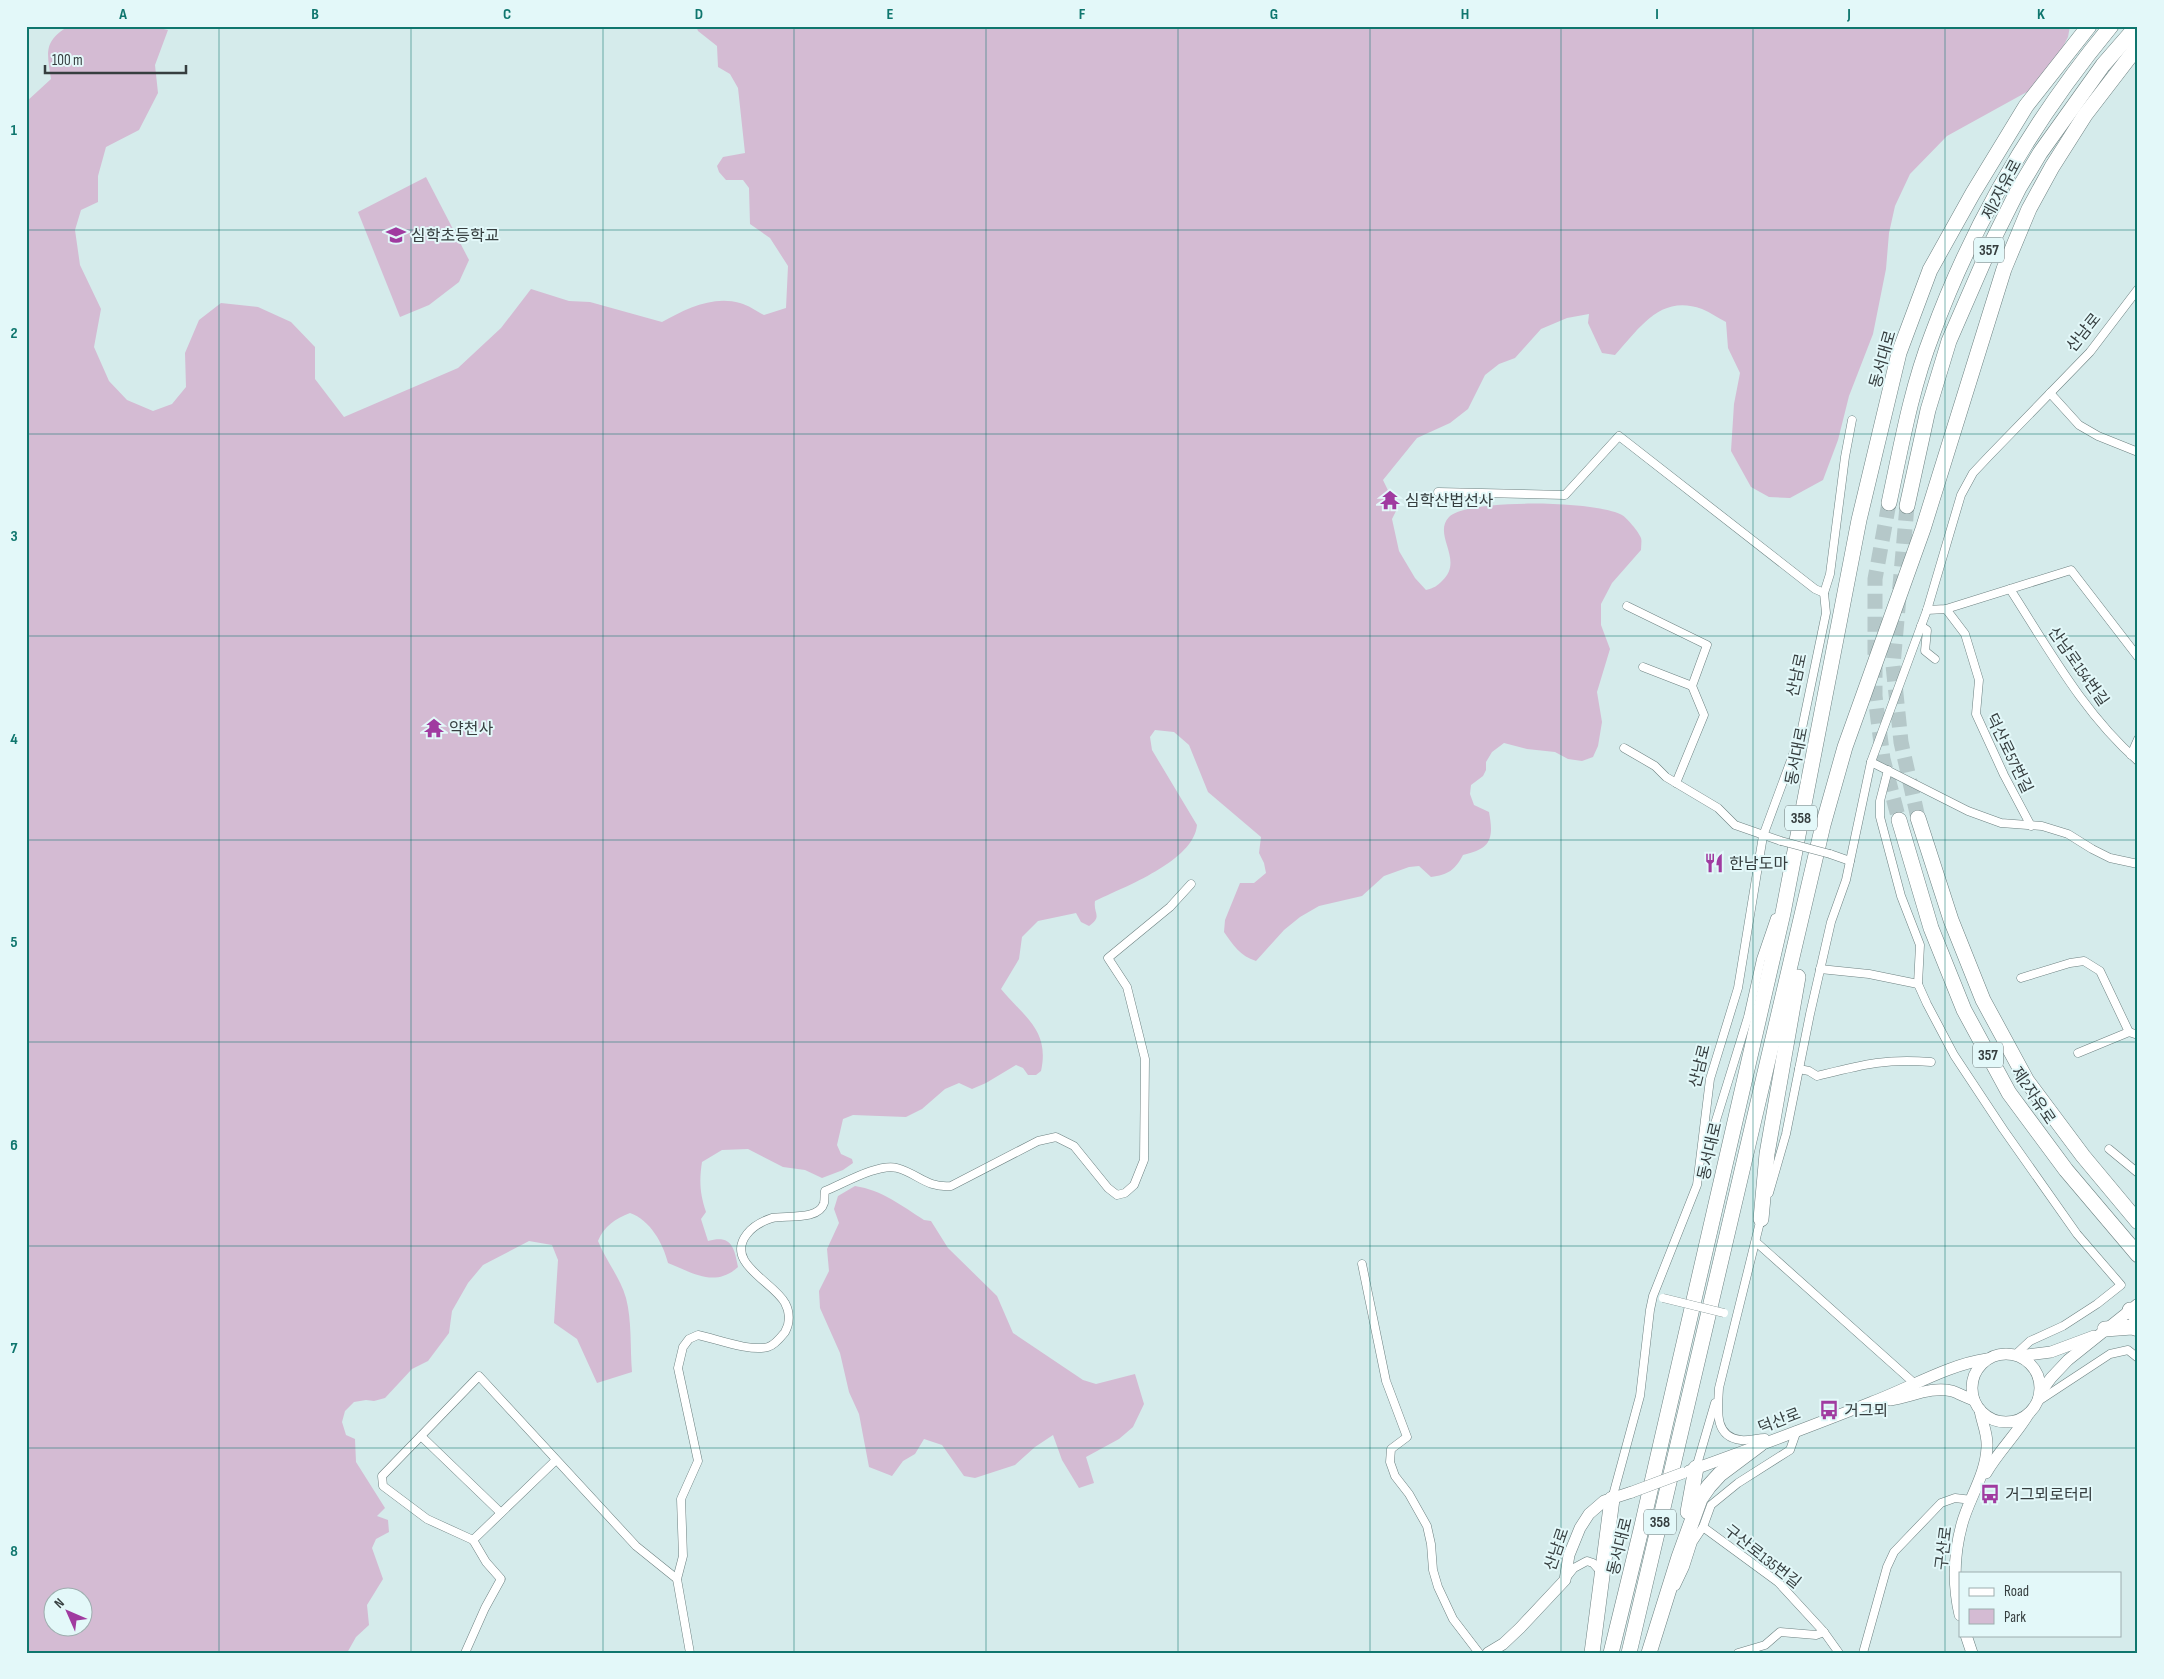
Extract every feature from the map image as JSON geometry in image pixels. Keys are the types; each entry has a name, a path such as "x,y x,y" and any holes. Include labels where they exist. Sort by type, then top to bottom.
{"highway":[{"name":"동서대로","path":"1611,1653 1641,1530 1791,873 1860,520 1899,353 1930,270 1973,193 2026,106 2089,26"},
{"name":"제2자유로","path":"1889,503 1910,406 1932,335 1976,233 2024,145 2082,62 2111,26"},
{"name":"제2자유로","path":"1907,506 1928,410 1949,341 1993,240 2019,188 2040,154 2103,65 2137,26"},
{"name":"358","path":"1629,1653 1814,865 1845,747 1923,529 2004,269 2029,209 2052,167 2085,115 2138,46"},
{"name":"제2자유로","path":"1918,818 1951,920 1984,1000 2027,1082 2083,1156 2138,1222"},
{"name":"제2자유로","path":"1899,820 1938,946 1964,1010 2009,1093 2066,1170 2138,1256"},
{"path":"1761,1219 1763,1181 1782,1060 1813,909 1814,865"},
{"path":"2102,1332 2132,1327 2138,1329"},
{"path":"1649,1653 1679,1557 1700,1499 1705,1490 1720,1474 1760,1444"},
{"path":"1679,1557 1690,1470"},
{"path":"1592,1653 1612,1499"}],"street":[{"name":"산남로","path":"1719,1388 1761,1219 1786,1134 1820,969 1831,922 1846,880 1871,762 1927,610 1961,495 1973,473 2090,352 2138,289"},
{"path":"2050,394 2079,425 2098,436 2136,452"},
{"name":"산남로","path":"1612,1499 1640,1396 1653,1296 1697,1185 1710,1079 1738,988 1763,836 1801,733 1826,613 1824,593 1830,574 1845,457 1852,420"},
{"path":"1438,492 1564,495 1619,436 1815,588 1824,593"},
{"path":"1927,610 1946,609 2071,570 2138,657"},
{"name":"산남로154번길","path":"2010,589 2081,697 2122,747 2138,761"},
{"path":"1627,606 1707,645 1692,686 1704,715 1676,783"},
{"name":"덕산로57번길","path":"1946,609 1965,634 1979,680 1976,714 2004,775 2031,826"},
{"path":"1921,626 1927,630 1925,650 1935,659"},
{"path":"1643,667 1692,686"},
{"path":"2131,755 2138,739"},
{"path":"1624,748 1655,766 1666,777 1718,808 1735,825 1763,836 1850,861"},
{"path":"1871,762 1968,811 2001,822 2042,826 2068,834 2110,858 2134,863 2138,858"},
{"path":"1888,770 1880,801 1880,817 1901,896 1920,945 1918,984 1954,1055 2003,1129 2073,1229 2121,1285 2097,1304 2063,1326 2030,1341 2017,1355"},
{"path":"1697,1185 1712,1127 1748,1017 1761,959 1791,873"},
{"path":"690,1653 677,1578 683,1556 681,1499 698,1461 678,1368 683,1347 689,1339 698,1335 756,1348 770,1347 784,1333 789,1324 785,1302 757,1276 743,1257 741,1248 743,1239 750,1230 762,1222 774,1218 796,1218 819,1210 824,1204 825,1191 880,1168 895,1167 937,1187 951,1186 1038,1141 1056,1137 1074,1146 1108,1188 1117,1195 1125,1193 1134,1185 1144,1160 1145,1058 1126,987 1108,958 1170,907 1191,884"},
{"path":"2021,978 2084,961 2100,971 2129,1032"},
{"path":"1820,969 1869,974 1918,984"},
{"path":"2078,1053 2129,1032 2138,1035"},
{"path":"1799,1069 1809,1071 1817,1076 1869,1062 1902,1059 1931,1062"},
{"path":"2109,1149 2138,1173"},
{"path":"1756,1242 1914,1383"},
{"path":"1362,1264 1386,1381 1407,1437 1392,1449 1390,1462 1395,1476 1427,1526 1431,1544 1432,1570 1453,1619 1479,1653"},
{"path":"1653,1296 1724,1313 1736,1318"},
{"path":"1977,1488 1990,1465 2019,1431 2038,1398 2064,1363 2102,1332 2135,1311"},
{"path":"1874,1402 1914,1383 1972,1362 1987,1360 2003,1354 2017,1355 2051,1352 2102,1332"},
{"path":"2038,1398 2110,1354 2128,1350 2138,1358"},
{"path":"2017,1355 2029,1362 2036,1371 2040,1382 2038,1398"},
{"path":"1977,1488 1983,1472 1987,1436 1972,1389 1973,1378 1978,1367 1987,1360"},
{"path":"468,1652 485,1608 501,1579 486,1562 473,1540 427,1519 383,1486 382,1476 479,1376 636,1546 677,1578"},
{"path":"1719,1388 1718,1422 1729,1436 1740,1440 1783,1436"},
{"path":"1690,1470 1719,1388"},
{"path":"1874,1402 1895,1399 1923,1391 1952,1391 1977,1405 1991,1419 2005,1422 2019,1420 2029,1413"},
{"name":"덕산로","path":"1632,1492 1874,1402"},
{"path":"1655,1653 1676,1587 1685,1568 1693,1542 1703,1527 1711,1505 1738,1483 1790,1450 1797,1430"},
{"path":"421,1436 501,1513"},
{"path":"473,1540 556,1460"},
{"name":"구산로","path":"1959,1609 1955,1584 1956,1558 1962,1523 1977,1488"},
{"name":"산남로","path":"1488,1653 1503,1644 1520,1628 1564,1580 1569,1556 1580,1528 1589,1514 1604,1502 1632,1492"},
{"path":"1863,1653 1887,1567 1894,1552 1940,1504 1955,1498 1972,1500"},
{"name":"구산로135번길","path":"1703,1527 1778,1582 1824,1632 1839,1653"},
{"path":"1564,1580 1574,1568 1587,1561 1593,1563 1603,1575"},
{"path":"1738,1653 1765,1645 1780,1632 1816,1635 1824,1632"},
{"path":"1966,1636 1972,1653"}],"green space":[{"path":"69,26 150,26 168,30 155,65 158,93 139,130 106,147 98,176 98,202 81,210 75,230 80,265 101,309 94,347 109,381 127,400 153,411 172,404 186,387 185,353 199,320 221,303 258,307 291,322 315,347 315,379 344,417 458,368 501,328 531,289 569,301 590,302 662,322 680,312 710,302 730,301 743,304 764,315 786,308 788,266 770,238 750,224 749,188 743,180 726,180 719,172 717,166 723,157 745,153 738,88 730,74 718,67 717,46 698,31 696,26 2070,26 2068,37 2045,82 1947,136 1910,174 1895,206 1889,233 1886,269 1873,334 1849,396 1838,440 1823,480 1790,498 1769,497 1751,487 1731,451 1734,404 1740,373 1728,348 1726,322 1702,309 1674,306 1652,316 1615,355 1602,353 1588,323 1589,314 1567,318 1541,329 1515,358 1499,364 1485,375 1468,409 1450,423 1417,438 1383,480 1397,509 1392,519 1399,551 1415,578 1426,590 1437,586 1448,573 1450,556 1445,540 1445,524 1449,517 1461,511 1506,504 1562,504 1608,510 1622,515 1635,529 1641,538 1641,550 1612,583 1601,604 1601,625 1610,649 1597,692 1602,722 1598,746 1593,757 1582,761 1568,759 1555,752 1527,749 1504,743 1492,752 1486,762 1486,770 1483,776 1471,785 1470,794 1474,805 1489,812 1491,829 1485,846 1480,850 1463,855 1454,868 1442,875 1431,877 1419,866 1409,867 1384,876 1362,896 1319,906 1300,917 1284,930 1256,961 1241,953 1224,932 1225,920 1240,883 1254,883 1266,873 1259,853 1261,837 1208,792 1189,745 1174,732 1155,730 1150,737 1152,750 1197,825 1193,838 1184,850 1156,871 1095,901 1097,917 1089,926 1081,922 1076,913 1038,921 1022,937 1019,959 1001,989 1026,1016 1038,1034 1042,1045 1043,1057 1041,1071 1036,1075 1028,1075 1023,1068 1016,1065 972,1089 959,1083 945,1089 922,1109 906,1117 853,1115 843,1119 837,1145 841,1154 852,1159 853,1163 843,1170 822,1178 805,1170 783,1167 748,1149 722,1150 702,1162 701,1187 706,1212 701,1219 708,1241 727,1241 733,1248 738,1267 721,1277 704,1277 668,1263 655,1233 637,1216 630,1213 611,1224 603,1231 598,1241 626,1298 630,1325 632,1372 597,1383 577,1339 554,1323 558,1260 552,1245 529,1241 483,1265 468,1283 452,1311 449,1333 428,1361 412,1369 385,1398 374,1401 354,1402 345,1411 342,1422 346,1435 355,1439 356,1462 385,1508 377,1516 388,1520 389,1532 376,1539 372,1548 383,1579 367,1605 369,1625 356,1637 347,1653 26,1653 26,102 51,79 48,55 49,48 55,37"},
{"path":"426,177 469,260 459,282 429,305 400,317 358,212"},
{"path":"855,1186 883,1195 924,1220 931,1221 948,1248 997,1296 1013,1333 1083,1380 1096,1384 1135,1374 1144,1404 1133,1427 1119,1439 1086,1457 1094,1483 1079,1488 1062,1460 1053,1435 1035,1447 1015,1465 975,1478 964,1476 942,1445 924,1439 915,1454 903,1461 892,1476 869,1467 859,1414 849,1392 840,1353 820,1308 819,1291 829,1271 827,1249 839,1223 834,1209 838,1196"}],"tunnel":[{"path":"1889,503 1875,579 1875,696 1883,759 1899,820"},
{"path":"1907,506 1893,665 1901,742 1918,818"}],"place":[{"name":"심학초등학교","path":"396,235"},
{"name":"심학산법선사","path":"1390,500"},
{"name":"약천사","path":"434,728"},
{"name":"한남도마","path":"1714,863"},
{"name":"거그뫼","path":"1829,1410"},
{"name":"거그뫼로터리","path":"1990,1494"}]}
